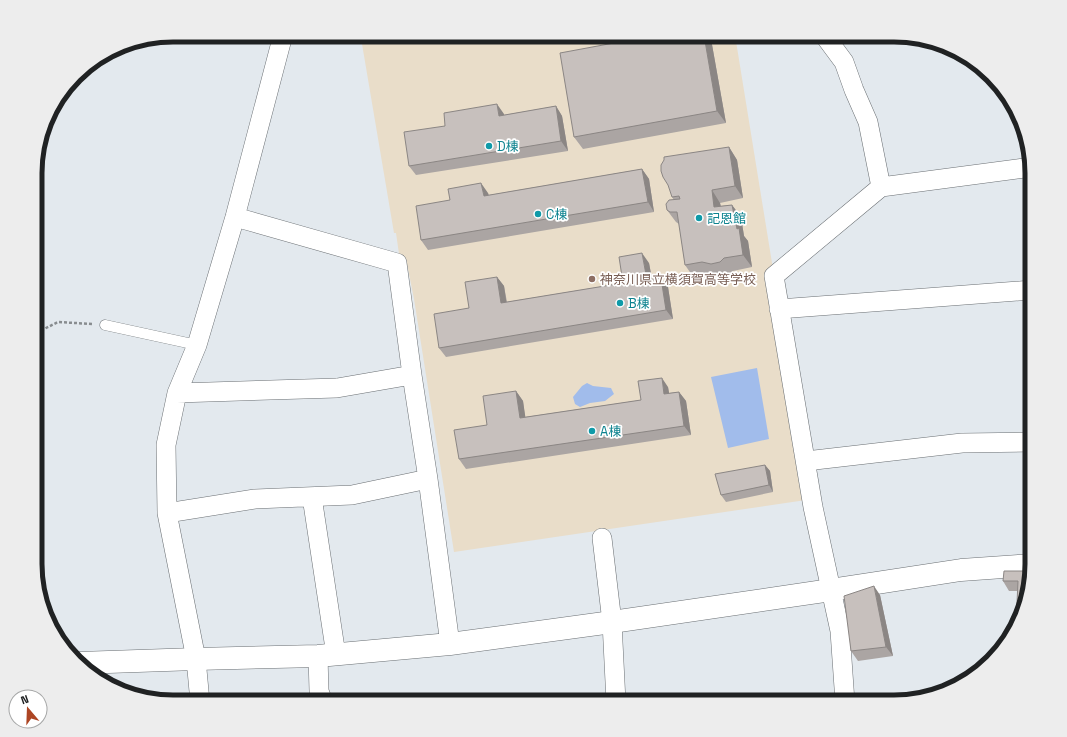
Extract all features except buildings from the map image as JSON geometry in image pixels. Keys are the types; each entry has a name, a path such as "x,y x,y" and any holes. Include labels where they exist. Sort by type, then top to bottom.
{"street":[{"path":"199,695 196,659 167,513 166,446 177,393 197,345 234,217 281,42"},
{"path":"829,42 844,62 868,122 881,186"},
{"path":"845,695 840,631 813,507 774,276 881,186 1025,168"},
{"path":"234,217 397,263 450,644"},
{"path":"779,309 1025,291"},
{"path":"177,393 337,388 412,375"},
{"path":"806,461 962,443 1025,442"},
{"path":"167,513 255,499 352,495 428,479"},
{"path":"312,497 327,656 319,692 320,695"},
{"path":"602,538 612,622 616,695"},
{"path":"87,663 327,656 450,644 612,622 961,570 1025,565"}],"lane":[{"path":"105,325 197,345"}],"path":[{"path":"42,330 58,322 105,325"}],"shaded area":[{"name":"神奈川県立横須賀高等学校","path":"362,42 736,42 810,497 806,500 454,552 414,299 406,259 399,254 396,233 394,233"}],"water":[{"path":"757,368 769,439 728,448 711,377"},
{"path":"587,383 593,386 611,388 614,394 605,401 590,403 580,407 575,404 573,397 582,386"}],"place":[{"name":"D棟","path":"489,146"},
{"name":"C棟","path":"538,214"},
{"name":"記恩館","path":"699,218"},
{"name":"神奈川県立横須賀高等学校","path":"592,279"},
{"name":"B棟","path":"620,303"},
{"name":"A棟","path":"592,431"}]}
